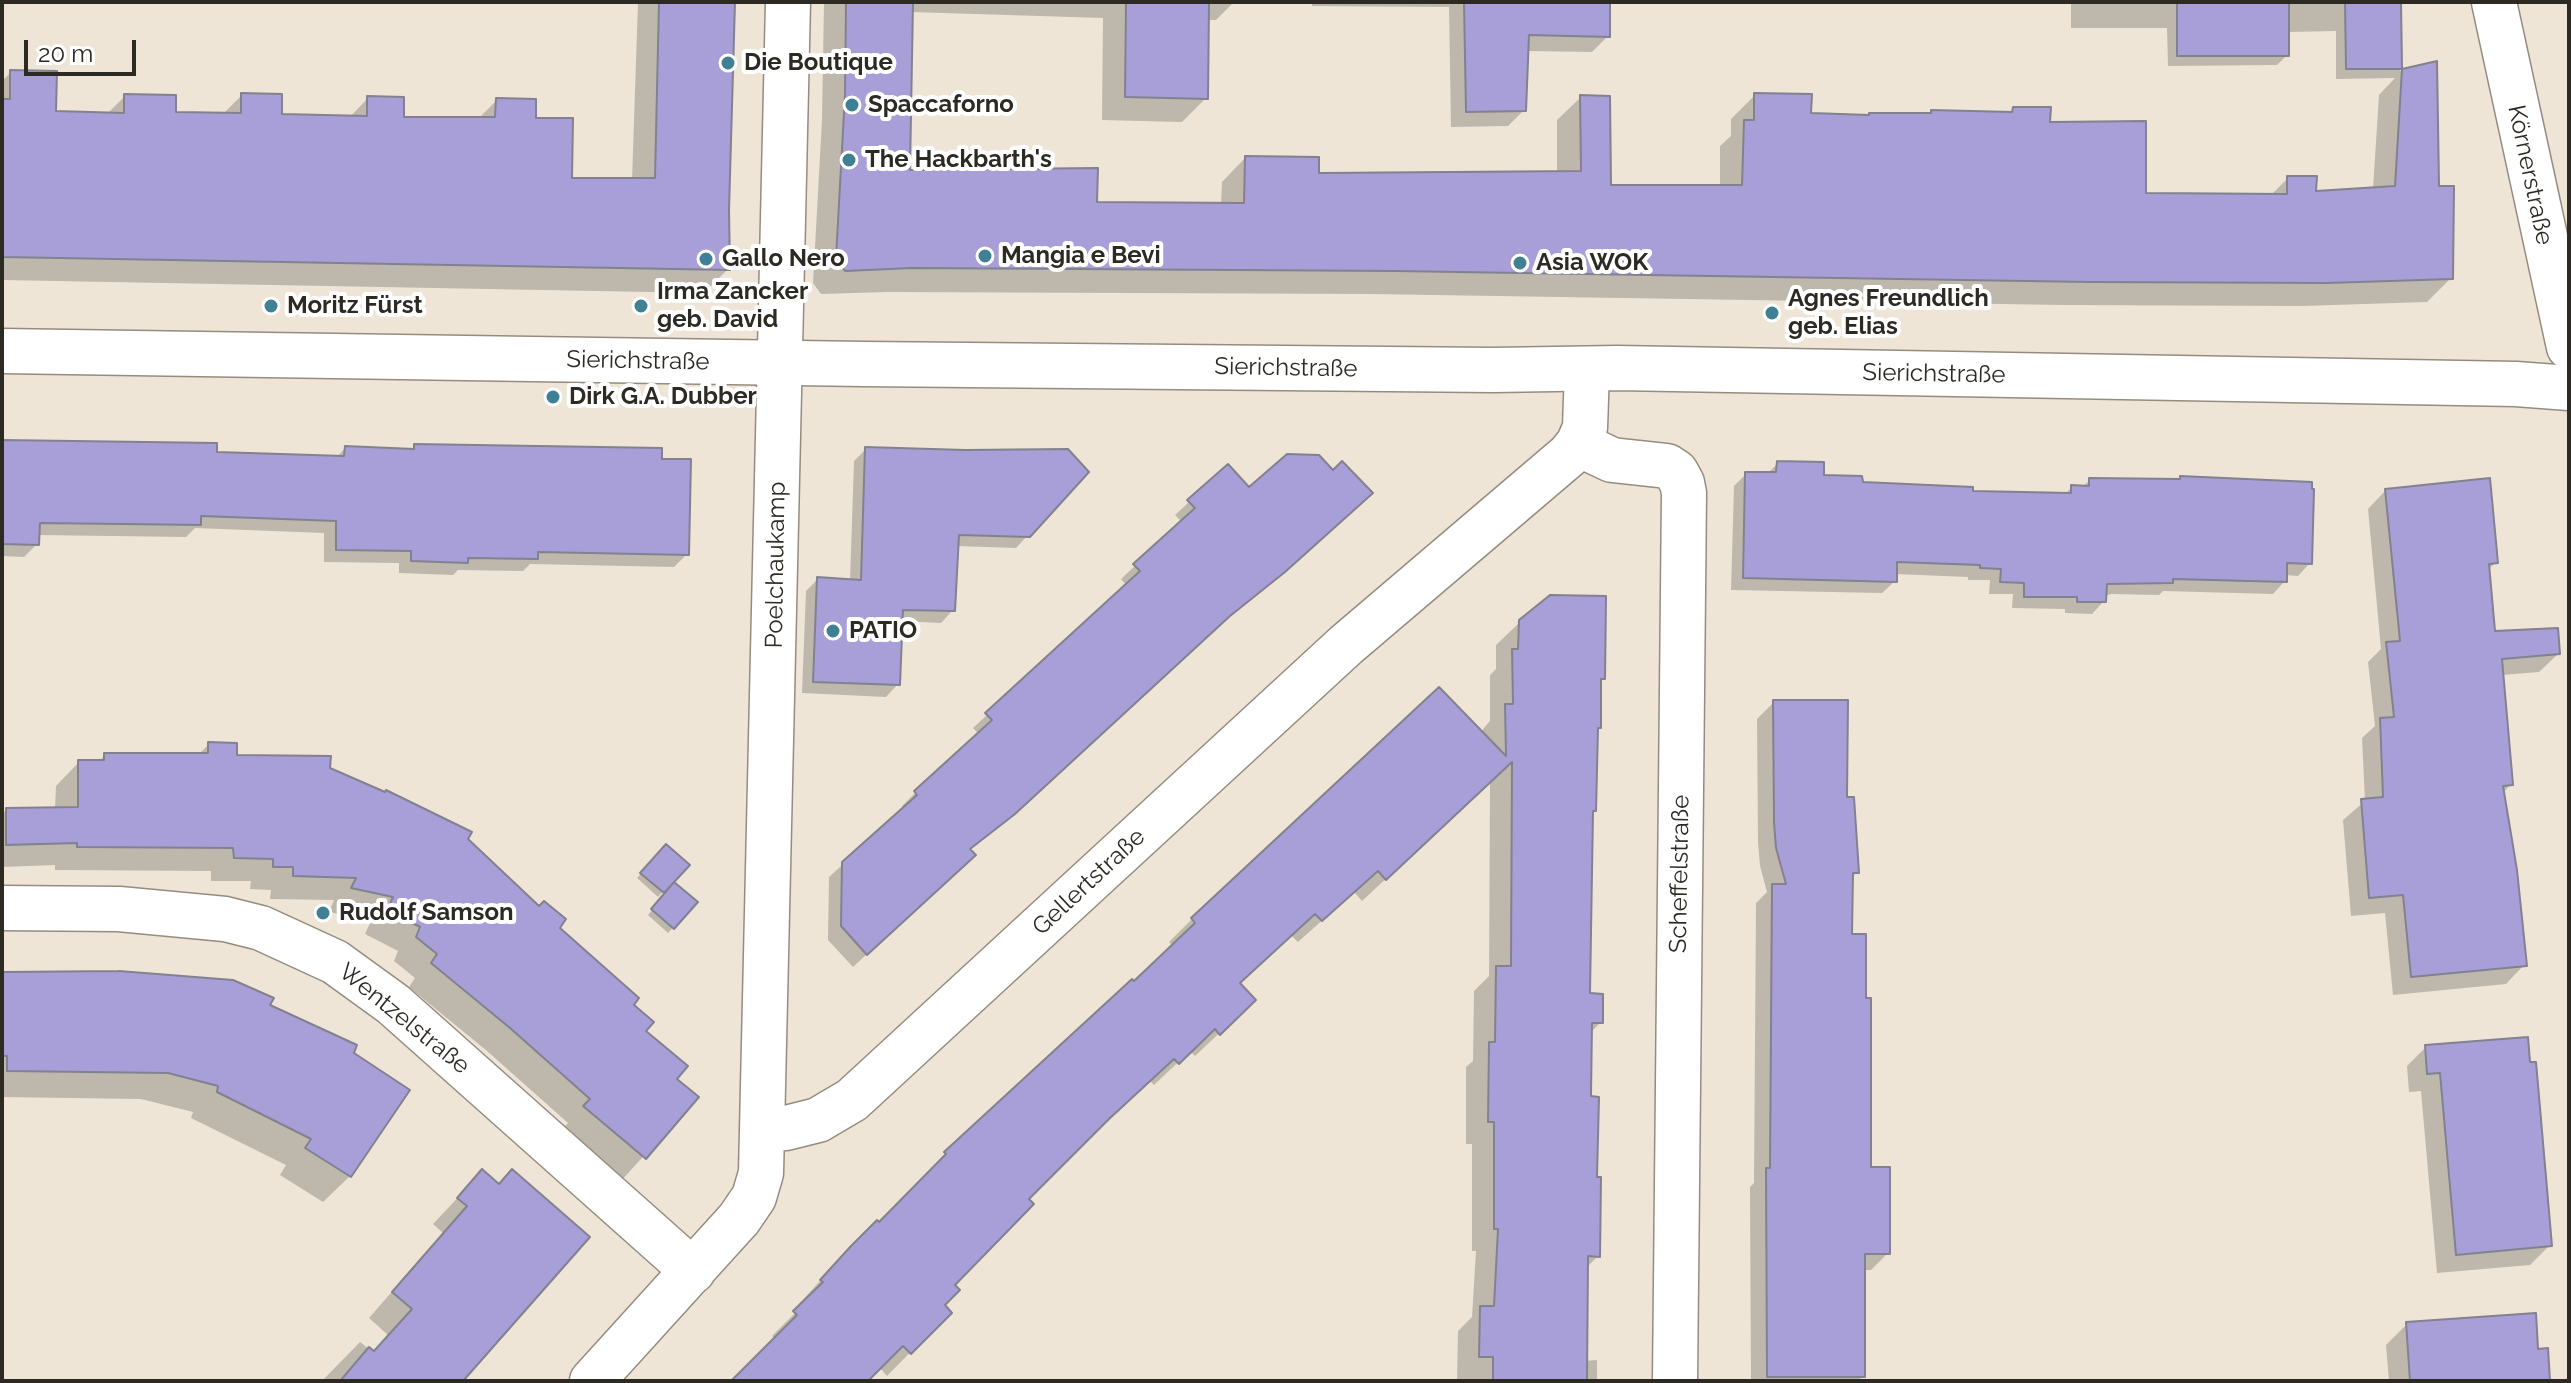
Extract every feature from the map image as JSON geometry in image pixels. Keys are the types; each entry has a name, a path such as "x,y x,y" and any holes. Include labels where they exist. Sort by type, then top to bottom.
{"street":[{"name":"Poelchaukamp","path":"762,1129 788,2"},
{"name":"Körnerstraße","path":"2494,2 2569,347"},
{"name":"Sierichstraße","path":"2,351 781,363 1587,369 2516,384 2569,388"},
{"path":"1578,444 1585,428 1587,369"},
{"name":"Gellertstraße","path":"762,1129 786,1128 818,1120 852,1100 1346,645 1569,455 1578,444"},
{"name":"Scheffelstraße","path":"1578,444 1612,460 1667,466 1676,472 1684,493 1675,1381"},
{"name":"Wentzelstraße","path":"2,908 119,909 225,919 261,928 335,962 393,1004 693,1271"},
{"path":"592,1381 739,1219 754,1197 761,1173 762,1129"}],"building":[{"path":"659,2 735,2 730,270 2,257 2,99 10,99 10,70 57,71 56,111 124,113 124,94 176,95 176,112 241,113 241,93 282,94 282,114 367,116 367,96 404,97 404,117 495,117 496,98 536,99 536,118 573,118 572,178 655,178"},
{"path":"846,2 913,2 910,170 1098,168 1097,202 1244,203 1245,156 1319,157 1319,173 1581,171 1580,95 1610,96 1611,185 1742,185 1744,120 1754,120 1754,93 1812,94 1811,113 1869,115 1931,113 1931,110 2012,112 2013,107 2051,107 2050,122 2146,121 2146,193 2287,194 2287,176 2317,176 2316,191 2395,186 2402,69 2437,61 2439,186 2454,186 2453,279 2327,283 2089,282 1395,271 912,268 845,271 836,258 845,94"},
{"path":"1126,2 1209,2 1208,99 1125,97"},
{"path":"1464,2 1610,2 1610,37 1529,35 1526,111 1466,112"},
{"path":"2177,2 2289,2 2289,56 2177,56"},
{"path":"2401,2 2402,69 2346,69 2345,3"},
{"path":"2,440 217,443 217,452 344,456 345,446 414,449 414,444 662,448 662,459 691,459 689,555 538,552 538,559 468,558 468,563 411,561 411,551 336,550 336,521 201,516 201,525 40,523 39,545 2,544"},
{"path":"865,447 1068,449 1089,472 1030,537 959,535 955,611 903,610 900,685 813,682 817,577 861,580"},
{"path":"1287,454 1319,455 1333,470 1342,461 1373,493 1285,572 1230,616 1015,814 970,849 976,855 867,955 841,926 842,862 917,795 914,791 992,720 985,713 1140,571 1133,564 1195,508 1187,500 1228,464 1249,487"},
{"path":"1777,461 1824,462 1824,475 1862,476 1863,482 1973,487 1973,491 2071,493 2071,485 2089,486 2089,478 2180,479 2180,476 2312,482 2312,564 2287,563 2287,582 2173,579 2173,583 2107,584 2106,602 2077,602 2077,597 2024,597 2024,583 2000,582 2001,569 1980,568 1980,565 1897,562 1897,582 1743,578 1745,472 1776,472"},
{"path":"2490,478 2498,563 2489,564 2495,631 2558,628 2560,654 2502,659 2513,785 2503,786 2517,870 2527,966 2411,977 2403,895 2369,898 2361,799 2383,797 2380,718 2394,717 2386,642 2400,641 2385,489"},
{"path":"1550,595 1606,596 1605,679 1601,679 1596,811 1593,811 1590,993 1603,994 1603,1023 1592,1023 1591,1096 1599,1097 1597,1177 1601,1177 1600,1257 1588,1256 1587,1381 1493,1381 1493,1357 1479,1357 1480,1306 1494,1306 1498,1229 1494,1229 1494,1122 1488,1122 1489,1042 1495,1042 1496,966 1511,966 1512,762 1386,880 1378,871 1322,921 1315,914 1240,983 1256,1000 1220,1035 1215,1029 1179,1064 1174,1059 1029,1199 1034,1204 955,1285 960,1290 945,1305 952,1313 911,1354 903,1346 868,1381 731,1381 797,1315 793,1311 823,1282 820,1280 851,1246 877,1220 879,1222 946,1154 944,1152 1132,979 1134,981 1195,923 1191,918 1439,687 1506,756 1505,704 1513,704 1512,649 1518,649 1519,620"},
{"path":"1773,700 1848,700 1847,797 1854,797 1859,873 1853,873 1852,934 1866,934 1866,998 1871,998 1871,1167 1890,1167 1890,1254 1865,1254 1865,1377 1767,1377 1766,1168 1770,1168 1772,884 1786,884 1776,848 1774,823"},
{"path":"208,742 237,743 237,755 331,756 330,768 386,790 472,832 468,839 539,906 544,901 566,919 560,928 639,998 634,1005 654,1022 646,1031 688,1066 677,1079 699,1097 646,1159 583,1106 590,1099 431,963 437,954 416,937 420,927 387,910 393,897 351,888 356,878 293,876 293,867 273,867 273,859 234,858 233,848 77,847 77,843 6,845 6,808 78,807 78,760 104,760 104,753 208,753"},
{"path":"666,844 690,865 664,893 640,873"},
{"path":"674,882 698,902 674,929 651,909"},
{"path":"119,971 233,980 274,998 270,1005 357,1045 354,1053 410,1090 351,1177 305,1148 311,1139 217,1092 218,1086 168,1073 7,1071 7,1056 2,1056 2,972"},
{"path":"2528,1037 2530,1062 2536,1062 2552,1246 2456,1255 2440,1073 2427,1074 2425,1045"},
{"path":"482,1169 499,1184 512,1169 590,1237 463,1381 340,1381 369,1347 374,1351 412,1309 392,1292 467,1206 457,1198"},
{"path":"2536,1313 2538,1349 2548,1348 2550,1381 2410,1381 2406,1322"}],"place":[{"name":"Die Boutique","path":"728,63"},
{"name":"Spaccaforno","path":"852,105"},
{"name":"The Hackbarth's","path":"849,160"},
{"name":"Mangia e Bevi","path":"985,256"},
{"name":"Gallo Nero","path":"706,259"},
{"name":"Asia WOK","path":"1520,263"},
{"name":"Moritz Fürst","path":"271,306"},
{"name":"Irma Zancker geb. David","path":"641,306"},
{"name":"Agnes Freundlich geb. Elias","path":"1772,313"},
{"name":"Dirk G.A. Dubber","path":"553,397"},
{"name":"PATIO","path":"833,631"},
{"name":"Rudolf Samson","path":"323,913"}]}
